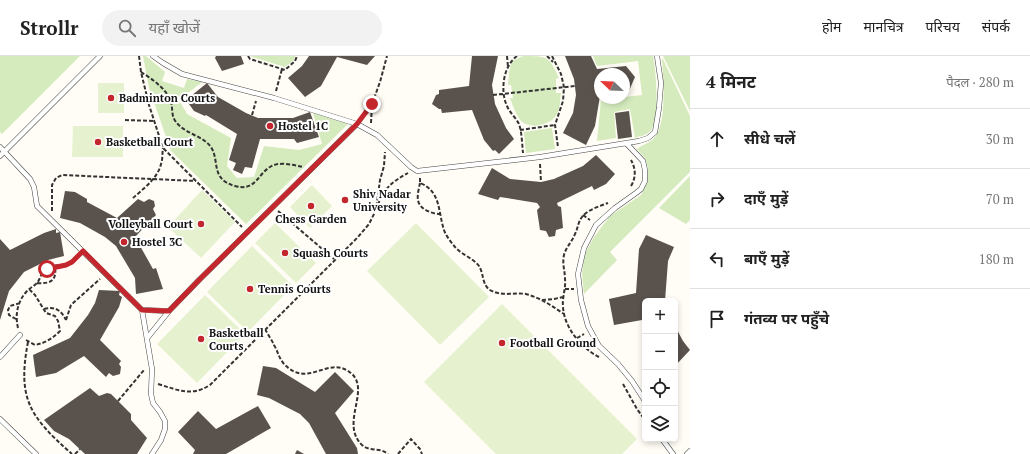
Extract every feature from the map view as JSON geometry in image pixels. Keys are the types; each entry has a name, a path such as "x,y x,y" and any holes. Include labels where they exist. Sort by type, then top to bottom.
{"lane":[{"path":"0,156 100,56"},
{"path":"153,56 182,74 274,98 357,124 377,135 410,167 418,170 540,157 626,144 648,138 655,132 660,108 661,83 657,56"},
{"path":"148,337 169,311 199,280 357,124"},
{"path":"626,144 643,161 645,182 641,189 615,208 596,225 584,248 578,274 581,300 588,326 599,346 618,364 642,396"},
{"path":"0,147 30,179 34,187 37,206 53,220 142,310 148,337 152,369 150,394 153,403 165,421 165,429 161,440 152,454"},
{"path":"142,310 169,311"},
{"path":"0,357 20,335"},
{"path":"0,419 36,454"},
{"path":"664,442 673,454"}],"path":[{"path":"133,198 152,179 161,164 163,148 148,105 139,56"},
{"path":"248,56 250,59 285,70 295,61 296,56"},
{"path":"357,124 372,104 387,56"},
{"path":"507,56 508,67"},
{"path":"517,56 508,67 505,76 504,94 506,105 519,124 523,159"},
{"path":"547,56 554,63 561,74 564,87 563,102 555,125 558,154"},
{"path":"552,56 554,63"},
{"path":"274,98 282,69"},
{"path":"141,72 168,95 172,103 172,115 175,122 211,146 215,166 219,175 226,182 236,186 245,186 254,183 270,167 280,164 310,169"},
{"path":"494,95 575,86"},
{"path":"252,115 258,94"},
{"path":"372,104 371,126 377,135"},
{"path":"125,120 154,121"},
{"path":"520,130 555,125"},
{"path":"163,148 247,232"},
{"path":"376,210 380,180 384,166 385,151"},
{"path":"628,156 632,163 635,176 630,188"},
{"path":"540,157 541,182"},
{"path":"152,382 188,392 198,392 210,385 369,224 382,194 388,186 410,172 418,170 420,183 418,201 420,206 429,211 440,214"},
{"path":"53,220 52,185 56,178 62,175 196,181"},
{"path":"420,183 428,187 437,200 445,234 457,250 478,264 481,269 484,284 490,290 504,295 517,293 526,294 541,300 564,314"},
{"path":"601,358 585,348 579,341 572,331 564,314 563,297 565,279 563,262 564,254 576,233 581,218 586,213 611,202"},
{"path":"273,207 335,259"},
{"path":"20,303 10,306 8,310 9,315 16,319 20,303 29,289 37,283 41,274 47,269 55,266 66,265 72,262 83,251"},
{"path":"37,283 46,284 51,282 56,272 55,266"},
{"path":"44,309 57,309 66,320 71,305 106,274"},
{"path":"20,335 28,342 35,345 45,343 54,338 60,331 58,320 55,316 46,312 35,295 29,289"},
{"path":"541,300 563,297"},
{"path":"265,329 271,338 281,360 292,370 307,374 335,366 350,372 358,382 354,431 362,445 367,448 382,450 388,454"},
{"path":"28,342 24,361 24,383 29,404 39,422 72,454"},
{"path":"118,401 139,378 146,368 150,358"},
{"path":"621,380 642,416"},
{"path":"398,454 411,439 420,449 422,454"},
{"path":"75,454 80,449"}],"green space":[{"path":"0,56 80,56 2,134 0,132"},
{"path":"143,56 146,56 165,72 162,81 184,88 187,79 202,82 179,100 187,114 231,138 227,166 237,178 254,177 264,146 299,150 322,144 313,113 348,124 246,224 171,151 149,88"},
{"path":"251,56 295,56 294,60 285,67"},
{"path":"523,56 538,56 547,59 553,65 559,78 556,79 556,93 561,93 560,106 555,117 548,123 533,126 524,123 516,113 510,98 513,98 511,85 508,85 512,61"},
{"path":"593,56 653,56 656,82 656,115 654,124 648,133 635,138 630,109 614,112 616,138 597,141 601,104 630,104 630,96 642,95 638,61 597,66"},
{"path":"663,56 690,56 690,111"},
{"path":"662,57 690,116 690,172 610,252 617,260 584,294 582,274 585,253 594,237 610,216 641,195 647,182 648,168 645,158 637,149 653,139 658,132 661,123 664,100"},
{"name":"Badminton Courts","path":"98,83 124,83 124,113 98,113"},
{"name":"Basketball Court","path":"73,126 123,126 123,157 72,157"},
{"path":"552,128 555,149 526,153 524,132"},
{"path":"690,176 690,220 686,224 659,208"},
{"name":"Chess Garden","path":"312,185 332,206 310,228 290,207"},
{"name":"Volleyball Court","path":"202,190 235,222 201,258 168,227"},
{"name":"Squash Courts","path":"275,223 316,263 296,283 255,243"},
{"path":"416,223 489,297 440,345 367,271"},
{"name":"Tennis Courts","path":"252,246 293,286 248,332 207,292"},
{"name":"Basketball Courts","path":"205,295 245,334 197,383 157,344"},
{"name":"Football Ground","path":"502,304 637,439 622,454 496,454 424,382"}],"building":[{"path":"216,56 241,56 244,64 222,71 215,58"},
{"path":"309,56 375,56 367,65 337,57 321,86 305,97 288,78 302,66"},
{"path":"472,56 498,56 492,85 495,104 506,128 514,139 499,154 495,150 493,151 484,140 472,110 442,113 441,109 432,104 436,95 439,94 439,90 469,86"},
{"path":"565,56 591,56 597,68 594,68 594,104 599,104 595,126 586,145 563,133 573,113 576,95 574,79"},
{"path":"626,66 628,68 607,68"},
{"path":"630,71 635,77 630,88"},
{"name":"Hostel 1C","path":"207,83 218,97 258,118 293,118 310,112 319,137 297,143 294,139 260,139 252,168 245,167 242,174 233,170 236,163 229,160 237,134 206,115 205,116 194,111 186,100"},
{"path":"629,111 632,137 618,139 615,113"},
{"path":"596,155 615,174 606,184 594,190 592,186 557,203 558,206 561,207 563,228 556,230 555,236 549,237 546,231 540,230 537,210 540,207 537,203 500,197 498,200 478,194 492,168 510,179 541,182 554,179 583,166"},
{"name":"Hostel 3C","path":"65,191 75,192 87,199 87,202 117,218 138,199 144,202 149,199 154,201 155,206 153,209 156,215 135,237 153,269 156,268 163,289 136,294 135,278 116,246 105,237 80,223 60,218"},
{"path":"56,229 56,233 60,232 64,256 48,260 24,272 9,291 0,320 0,239 10,250 44,233"},
{"path":"646,235 674,247 668,261 665,298 642,298 642,320 614,325 609,299 636,293 639,249"},
{"path":"99,290 120,291 119,295 122,297 119,307 100,340 121,361 119,364 121,367 120,374 113,376 109,373 106,377 84,356 56,373 36,377 33,355 70,338 88,315 95,303"},
{"path":"678,332 683,341 690,350 678,363"},
{"path":"263,366 276,368 315,392 335,372 354,391 335,413 357,448 358,454 326,454 309,423 300,414 269,398 257,395"},
{"path":"90,388 99,396 107,393 111,394 131,414 131,420 147,438 137,454 85,454 69,439 54,431 44,420"},
{"path":"258,406 271,428 226,454 193,454 195,450 178,432 198,411 216,429"},
{"path":"297,450 304,454 295,454"}],"place":[{"name":"Badminton Courts","path":"111,98"},
{"name":"Hostel 1C","path":"270,126"},
{"name":"Basketball Court","path":"98,142"},
{"name":"Shiv Nadar University","path":"345,200"},
{"name":"Chess Garden","path":"311,206"},
{"name":"Volleyball Court","path":"201,224"},
{"name":"Hostel 3C","path":"124,242"},
{"name":"Squash Courts","path":"285,253"},
{"name":"Tennis Courts","path":"250,289"},
{"name":"Basketball Courts","path":"201,339"},
{"name":"Football Ground","path":"502,343"}],"route":[{"path":"47,269 66,265 72,262 83,251 142,310 169,311 310,169 357,124 372,104"}]}
